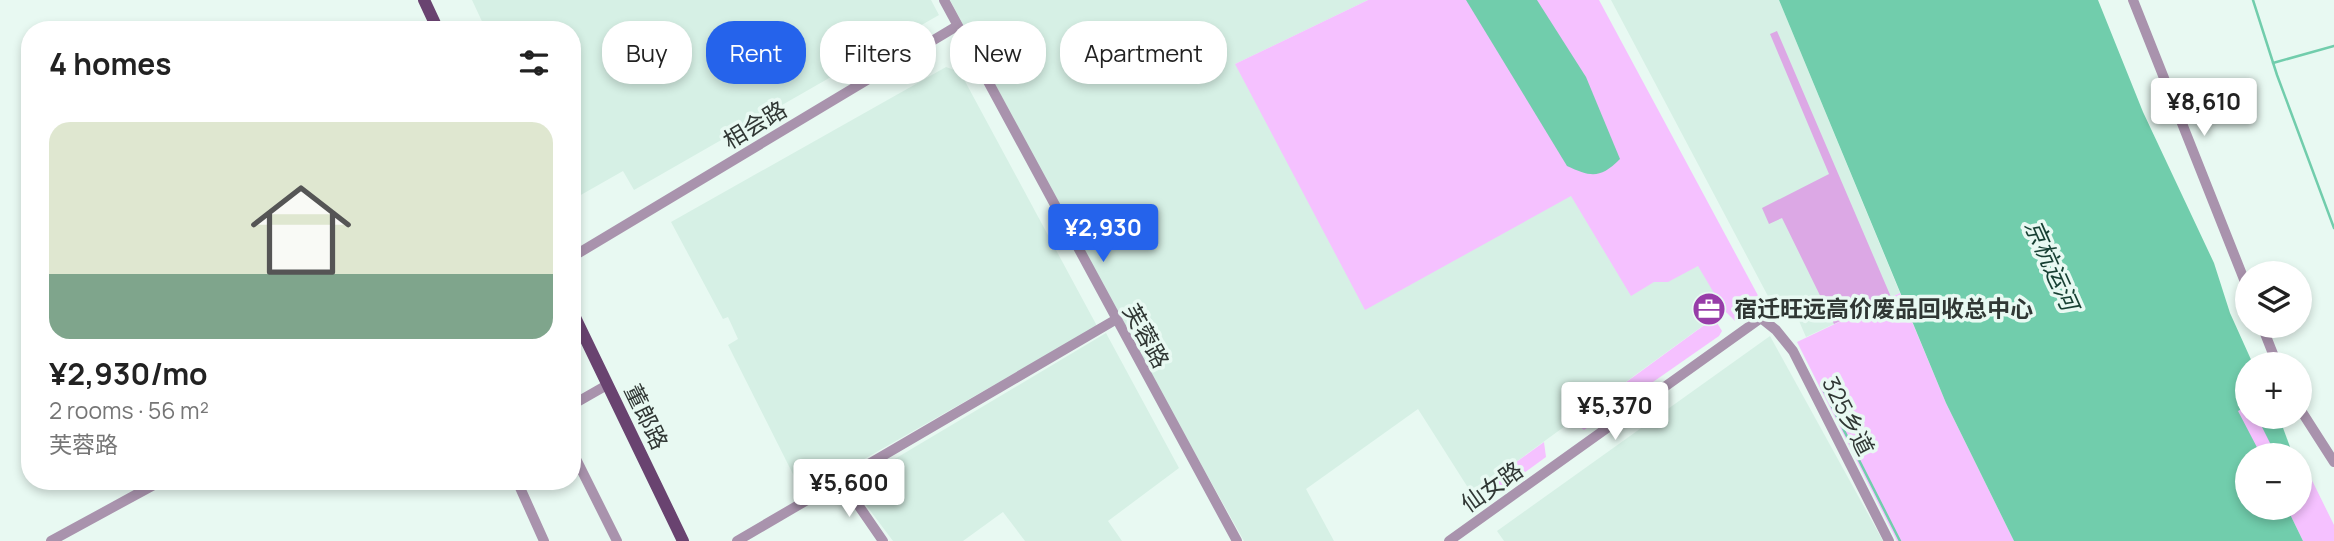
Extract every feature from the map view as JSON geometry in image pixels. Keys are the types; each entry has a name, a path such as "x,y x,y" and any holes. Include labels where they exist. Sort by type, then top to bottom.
{"main road":[{"path":"424,0 434,21"},
{"name":"董郎路","path":"581,331 682,541"}],"street":[{"name":"芙蓉路","path":"944,0 954,21"},
{"path":"2133,0 2237,261"},
{"name":"相会路","path":"581,252 950,30"},
{"name":"芙蓉路","path":"988,84 1237,541"},
{"name":"仙女路","path":"1449,541 1761,318"},
{"name":"325乡道","path":"1761,318 1776,330 1793,351 1889,541"},
{"path":"737,541 1115,320"},
{"path":"581,400 607,384"},
{"path":"2312,428 2334,462"},
{"path":"581,470 617,541"},
{"path":"841,480 883,541"},
{"path":"51,541 144,490"},
{"path":"521,490 544,541"}],"shaded area":[{"path":"472,0 931,0 939,15 929,21 820,21 820,83 634,190 623,171 581,195 581,21 482,21"},
{"path":"950,0 1368,0 1235,64 1663,145 1741,298 1472,494 1418,409 1306,489 1334,541 1244,541 1120,319 995,84 1046,84 1046,21 961,21"},
{"path":"1368,0 1599,0 1761,301 1755,312 1747,318 1735,321 1724,310 1698,266 1668,282 1654,282 1631,296 1571,196 1365,310 1235,64"},
{"path":"1611,0 1779,0 1900,293 1806,337 1796,314 1778,315"},
{"path":"1777,31 1891,297 1834,324 1782,218 1769,224 1762,208 1829,174 1770,34"},
{"path":"946,67 950,68 950,84 966,84 1097,326 803,494 728,345 738,339 728,317 723,319 671,222 916,84 936,84 936,73"},
{"path":"1900,293 1946,403 2014,541 1897,541 1797,342"},
{"path":"1714,318 1722,331 1719,336 1584,430 1573,421"},
{"path":"1106,333 1179,468 1108,521 1122,541 1025,541 1003,512 963,541 893,541 851,485"},
{"path":"1770,336 1883,541 1504,541 1497,531"},
{"path":"2247,429 2264,429 2272,443 2254,443"},
{"path":"1544,442 1546,457 1480,505 1472,494"},
{"path":"2312,480 2334,525 2334,541 2303,541 2293,520 2312,520"}],"water":[{"path":"1466,0 1537,0 1586,77 1620,159 1607,170 1595,174 1567,166"},
{"name":"京杭运河","path":"1779,0 2098,0 2143,112 2214,263 2235,324 2235,338 2241,338 2248,352 2235,352 2235,429 2247,429 2255,443 2235,443 2235,520 2293,520 2303,541 2014,541 1946,403"},
{"path":"2263,429 2283,429 2289,443 2270,443"}],"waterway":[{"path":"2253,0 2277,75 2334,228"},
{"path":"2273,63 2334,46"},
{"path":"1822,387 1900,541"}],"place":[{"name":"宿迁旺远高价废品回收总中心","path":"1709,309"}]}
